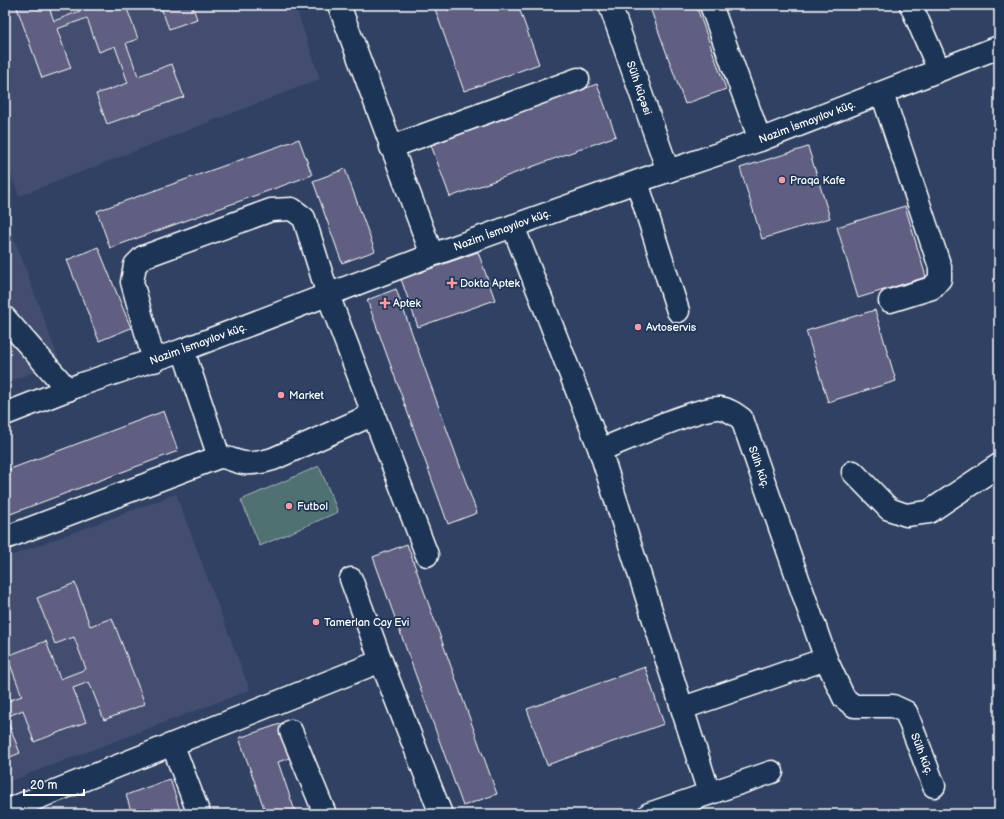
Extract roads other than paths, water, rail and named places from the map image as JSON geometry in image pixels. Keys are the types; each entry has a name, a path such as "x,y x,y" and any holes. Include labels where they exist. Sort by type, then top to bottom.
{"street":[{"path":"339,5 432,255"},
{"name":"Sülh küçəsi","path":"610,5 668,171"},
{"path":"711,5 760,140"},
{"path":"911,5 939,70"},
{"name":"Nazim İsmayılov küç.","path":"5,414 68,390 154,361 432,255 760,140 999,47"},
{"path":"391,147 578,79"},
{"path":"882,93 940,267 940,279 932,288 890,301"},
{"path":"637,182 678,311"},
{"path":"154,361 132,282 135,265 143,257 271,210 292,209 304,218 328,295 427,555"},
{"path":"513,226 600,450 710,793"},
{"path":"5,318 68,390"},
{"path":"183,350 219,457"},
{"name":"Sülh küç.","path":"600,450 700,411 719,408 730,411 742,419 826,659 844,698 854,706 892,706 906,712 934,786"},
{"path":"5,538 219,457 229,457 243,463 255,464 273,459 374,414"},
{"path":"853,472 889,509 906,515 929,512 999,465"},
{"path":"351,579 381,661 441,814"},
{"path":"683,708 826,659"},
{"path":"5,811 40,807 173,746 381,661"},
{"path":"291,731 326,814"},
{"path":"173,746 199,814"},
{"path":"648,814 684,808 710,793 772,772"}],"place":[{"name":"Praqa Kafe","path":"782,180"},
{"name":"Dokta Aptek","path":"452,283"},
{"name":"Aptek","path":"385,303"},
{"name":"Avtoservis","path":"638,327"},
{"name":"Market","path":"281,395"},
{"name":"Futbol","path":"289,506"},
{"name":"Tamerlan Cay Evi","path":"316,622"}]}
